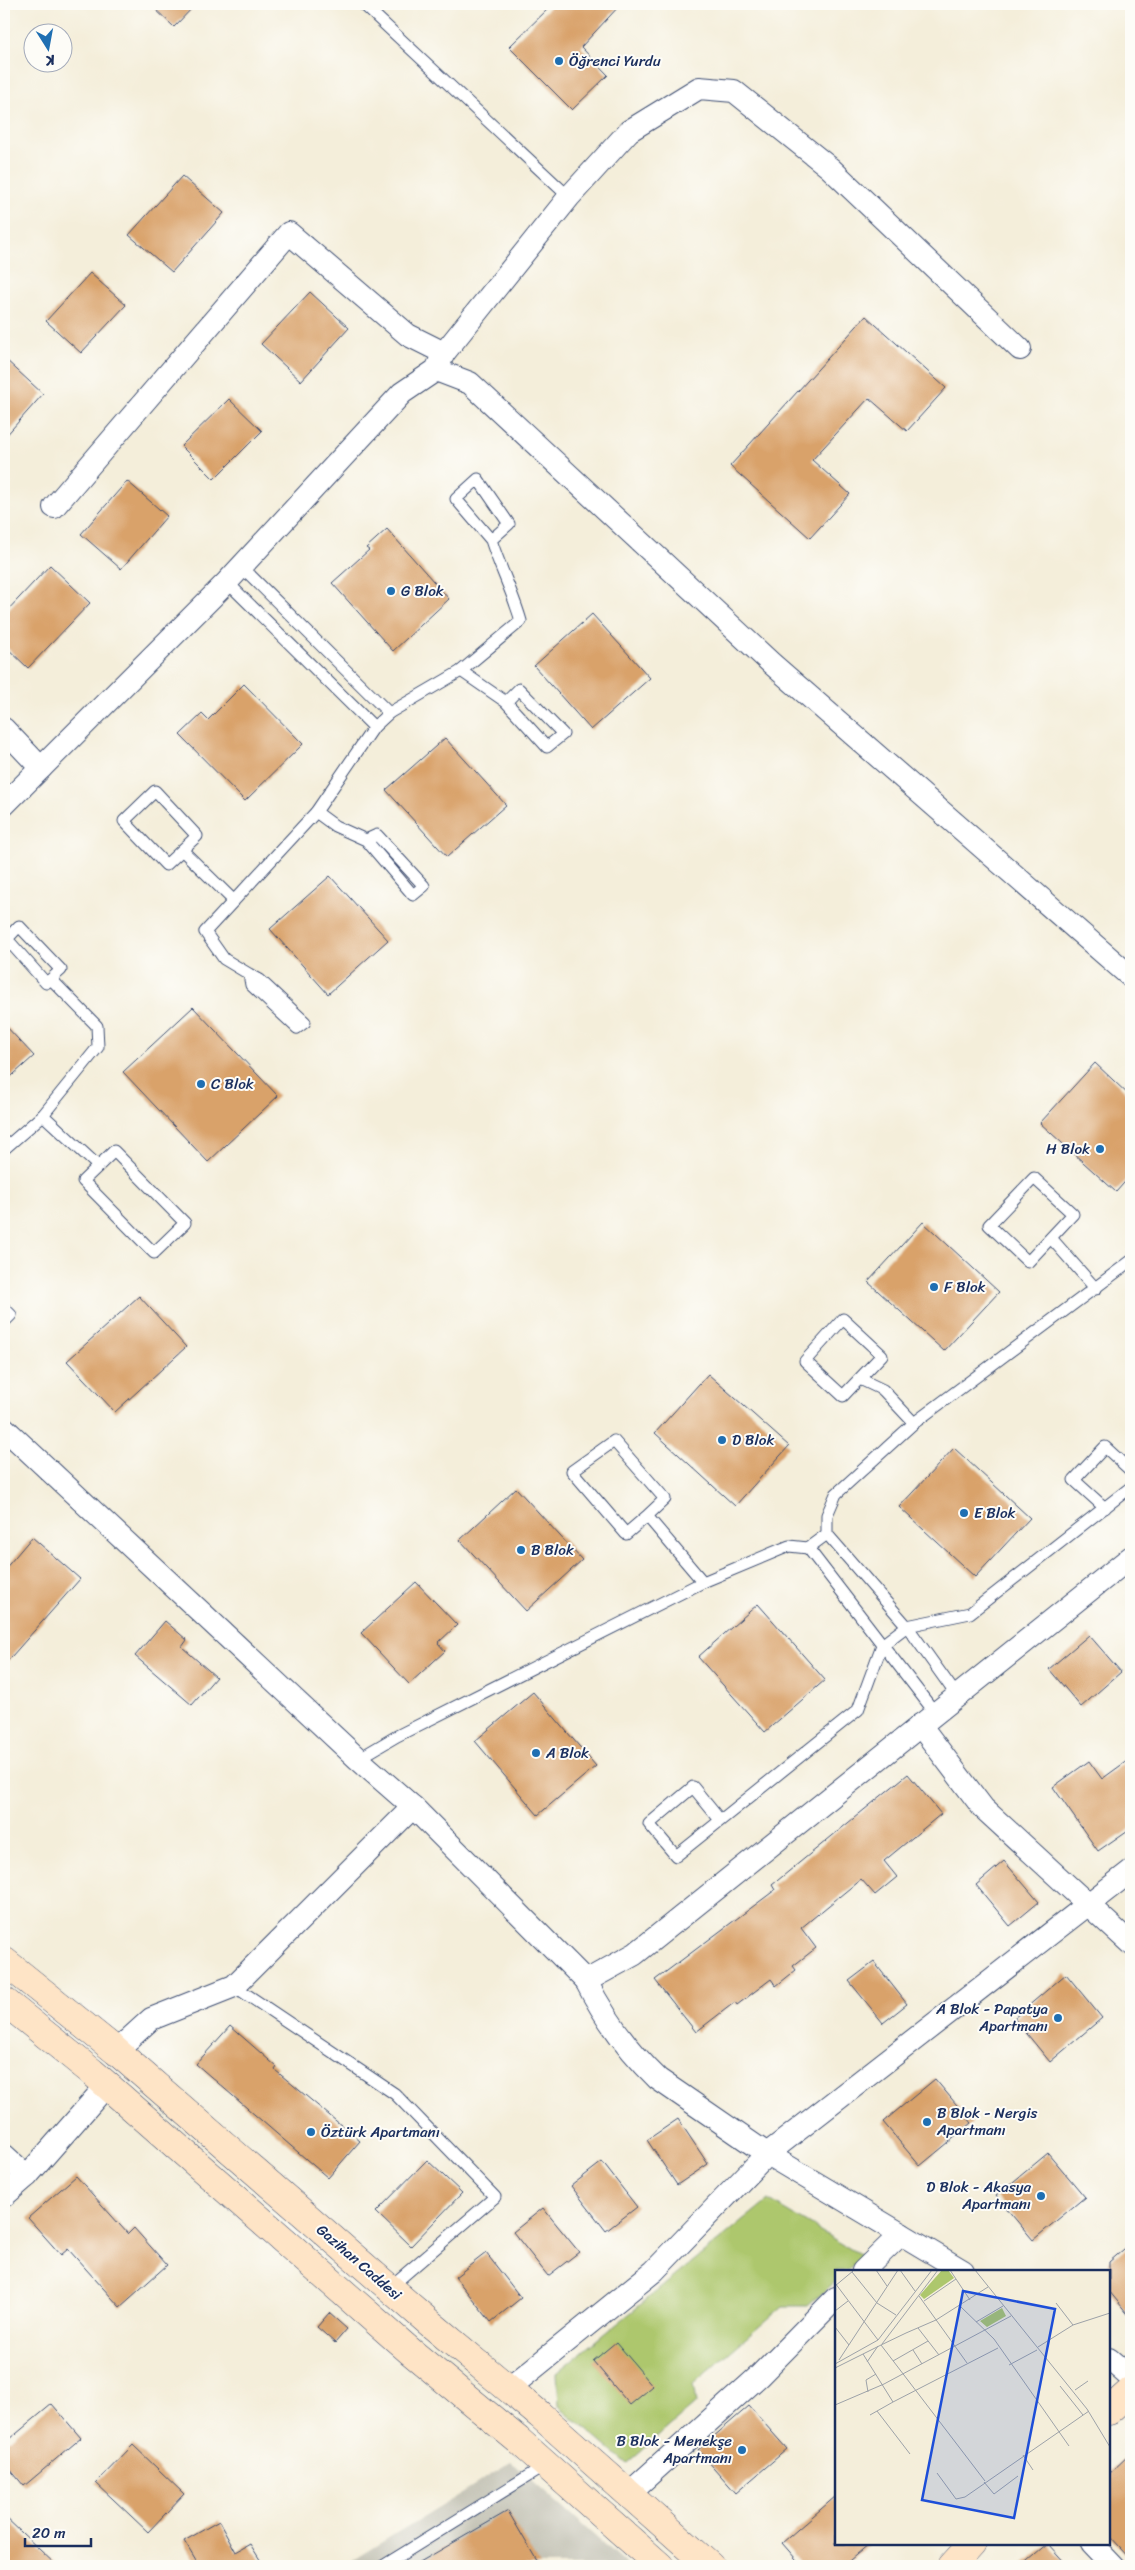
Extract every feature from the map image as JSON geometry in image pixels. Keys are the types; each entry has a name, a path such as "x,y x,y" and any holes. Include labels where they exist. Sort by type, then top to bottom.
{"main road":[{"name":"Gazihan Caddesi","path":"4,1961 116,2051 389,2288 508,2388 710,2566"},
{"path":"4,2001 107,2085 403,2345 660,2566"},
{"path":"1110,2409 1131,2391"},
{"path":"952,2566 971,2545"}],"street":[{"path":"4,805 234,574 402,393 440,362 569,196 629,131 699,88 734,91 830,168 1020,349"},
{"path":"54,507 290,233 440,362 470,383 771,663 1131,977"},
{"path":"4,729 41,768"},
{"path":"4,1428 358,1759 413,1807 586,1981 601,2010 645,2067 671,2089 768,2154 961,2270"},
{"path":"586,1981 635,1954 1131,1557"},
{"path":"928,1720 983,1808 1131,1944"},
{"path":"116,2051 151,2019 234,1986 413,1807"},
{"path":"508,2388 654,2271 768,2154 1131,1871"},
{"path":"4,2196 27,2176 107,2085"},
{"path":"4,2155 27,2176"},
{"path":"865,2270 901,2234"},
{"path":"628,2494 759,2376 835,2299"},
{"path":"1110,2360 1131,2378"},
{"path":"1093,2545 1113,2566"}],"lane":[{"path":"363,4 569,196"},
{"path":"249,974 252,986 297,1028 305,1022 260,980 224,959 206,932 316,812 374,727 389,713 461,671 521,621 514,596 501,573 491,540 456,499 478,479 509,524 491,540"},
{"path":"234,574 389,713"},
{"path":"234,574 374,727"},
{"path":"461,671 506,702 547,747 563,734 519,689 506,702"},
{"path":"154,792 197,836 182,850 166,865 124,821 154,792"},
{"path":"316,812 335,826 366,840 413,895 424,886 377,835 366,840"},
{"path":"182,850 234,900"},
{"path":"19,926 61,970 51,979 46,983 7,939 19,926"},
{"path":"4,1149 43,1115 98,1047 97,1026 51,979"},
{"path":"43,1115 98,1166"},
{"path":"114,1151 185,1223 154,1253 83,1181 98,1166 114,1151"},
{"path":"1034,1178 1073,1214 1051,1238 1028,1262 989,1226 1034,1178"},
{"path":"1051,1238 1096,1289"},
{"path":"957,1696 908,1626 827,1534 827,1515 836,1494 914,1423 1131,1261"},
{"path":"4,1308 10,1316 4,1322"},
{"path":"843,1319 882,1355 860,1379 843,1396 805,1362 843,1319"},
{"path":"860,1379 883,1390 914,1423"},
{"path":"614,1441 665,1498 647,1516 626,1534 572,1471 614,1441"},
{"path":"1105,1508 1074,1480 1105,1447 1131,1470"},
{"path":"720,1820 693,1787 649,1824 676,1856 858,1710 882,1645 908,1626 970,1613 1131,1487"},
{"path":"647,1516 702,1582"},
{"path":"358,1759 397,1736 702,1582 789,1546 808,1548 827,1534"},
{"path":"808,1548 882,1645 928,1720"},
{"path":"234,1986 394,2094 495,2197 389,2288"},
{"path":"383,2566 546,2466"}],"shaded area":[{"path":"512,2462 628,2566 343,2566"}],"green space":[{"path":"768,2200 864,2257 848,2270 835,2270 835,2282 808,2306 783,2306 693,2384 696,2403 627,2464 559,2406 557,2373"}],"building":[{"path":"150,4 196,4 174,27"},
{"name":"Öğrenci Yurdu","path":"553,4 621,4 581,47 608,75 572,110 509,47"},
{"path":"182,176 224,213 172,272 129,235"},
{"path":"90,273 126,305 81,353 46,321"},
{"path":"310,292 349,328 301,381 261,344"},
{"path":"866,316 946,388 907,431 869,398 812,460 850,494 810,538 730,466"},
{"path":"4,358 43,394 4,438"},
{"path":"229,399 262,431 214,479 181,446"},
{"path":"127,481 167,516 121,569 81,534"},
{"name":"G Blok","path":"387,529 449,599 393,651 332,583 369,550 366,548"},
{"path":"50,565 90,603 28,668 4,645 4,614"},
{"path":"592,614 650,678 591,730 534,666"},
{"path":"244,684 303,744 245,801 180,735 202,714 208,720"},
{"path":"445,738 506,805 447,857 386,790"},
{"path":"330,876 388,940 328,994 270,929"},
{"name":"C Blok","path":"193,1007 278,1096 208,1162 123,1072"},
{"path":"4,1024 34,1056 4,1083"},
{"name":"H Blok","path":"1095,1063 1131,1097 1131,1175 1116,1192 1040,1123"},
{"name":"F Blok","path":"923,1222 999,1292 944,1351 868,1282"},
{"path":"139,1296 186,1347 115,1412 67,1361"},
{"name":"D Blok","path":"708,1374 789,1446 735,1506 655,1433"},
{"name":"E Blok","path":"954,1448 1030,1518 975,1577 899,1507"},
{"name":"B Blok","path":"516,1488 582,1560 526,1611 460,1540"},
{"path":"32,1537 80,1579 4,1665 4,1570"},
{"path":"416,1582 457,1625 438,1643 445,1651 409,1684 361,1633"},
{"path":"758,1604 825,1680 765,1732 698,1657"},
{"path":"165,1621 187,1640 182,1647 216,1677 192,1705 135,1656"},
{"path":"1089,1635 1121,1672 1081,1707 1049,1669"},
{"name":"A Blok","path":"533,1692 596,1766 538,1815 475,1741"},
{"path":"1131,1758 1131,1828 1098,1851 1053,1787 1089,1761 1102,1779"},
{"path":"908,1774 941,1814 884,1861 897,1877 875,1895 861,1879 801,1928 816,1948 793,1966 796,1970 776,1986 771,1979 737,2005 735,2002 696,2032 655,1980 775,1890 772,1885"},
{"path":"1004,1861 1039,1902 1010,1926 976,1885"},
{"path":"874,1962 907,2004 883,2023 849,1981"},
{"name":"A Blok - Papatya Apartmanı","path":"1066,1974 1102,2018 1050,2062 1014,2018"},
{"path":"230,2026 277,2067 275,2070 360,2141 328,2178 196,2064"},
{"name":"B Blok - Nergis Apartmanı","path":"935,2079 972,2123 920,2166 883,2122"},
{"path":"678,2119 708,2164 677,2185 647,2140"},
{"name":"D Blok - Akasya Apartmanı","path":"1048,2153 1085,2197 1033,2240 996,2196"},
{"path":"427,2160 462,2193 411,2246 376,2212"},
{"path":"602,2162 637,2207 606,2231 571,2186"},
{"path":"76,2176 128,2234 134,2228 167,2265 120,2307 68,2249 61,2255 28,2218"},
{"path":"543,2208 579,2252 548,2276 513,2232"},
{"path":"1131,2243 1131,2318 1110,2292 1109,2262"},
{"path":"486,2253 521,2298 491,2322 455,2277"},
{"path":"329,2313 347,2329 335,2343 317,2327"},
{"path":"616,2342 653,2386 630,2405 593,2361"},
{"path":"52,2404 81,2438 24,2486 4,2462 4,2444"},
{"name":"B Blok - Menekşe Apartmanı","path":"749,2406 787,2449 736,2493 698,2450"},
{"path":"133,2445 184,2494 148,2532 96,2483"},
{"path":"1131,2453 1131,2559 1110,2536 1110,2473"},
{"path":"835,2497 835,2545 868,2545 843,2566 802,2566 782,2543"},
{"path":"508,2511 540,2566 413,2566"},
{"path":"4,2516 57,2566 4,2566"},
{"path":"219,2521 236,2552 250,2544 264,2566 199,2566 184,2541"},
{"path":"1049,2545 1068,2566 1022,2566"}],"place":[{"name":"Öğrenci Yurdu","path":"559,61"},
{"name":"G Blok","path":"391,591"},
{"name":"C Blok","path":"201,1084"},
{"name":"H Blok","path":"1100,1149"},
{"name":"F Blok","path":"934,1287"},
{"name":"D Blok","path":"722,1440"},
{"name":"E Blok","path":"964,1513"},
{"name":"B Blok","path":"521,1550"},
{"name":"A Blok","path":"536,1753"},
{"name":"A Blok - Papatya Apartmanı","path":"1058,2018"},
{"name":"B Blok - Nergis Apartmanı","path":"927,2122"},
{"name":"Öztürk Apartmanı","path":"311,2132"},
{"name":"D Blok - Akasya Apartmanı","path":"1041,2196"},
{"name":"B Blok - Menekşe Apartmanı","path":"742,2450"}]}
